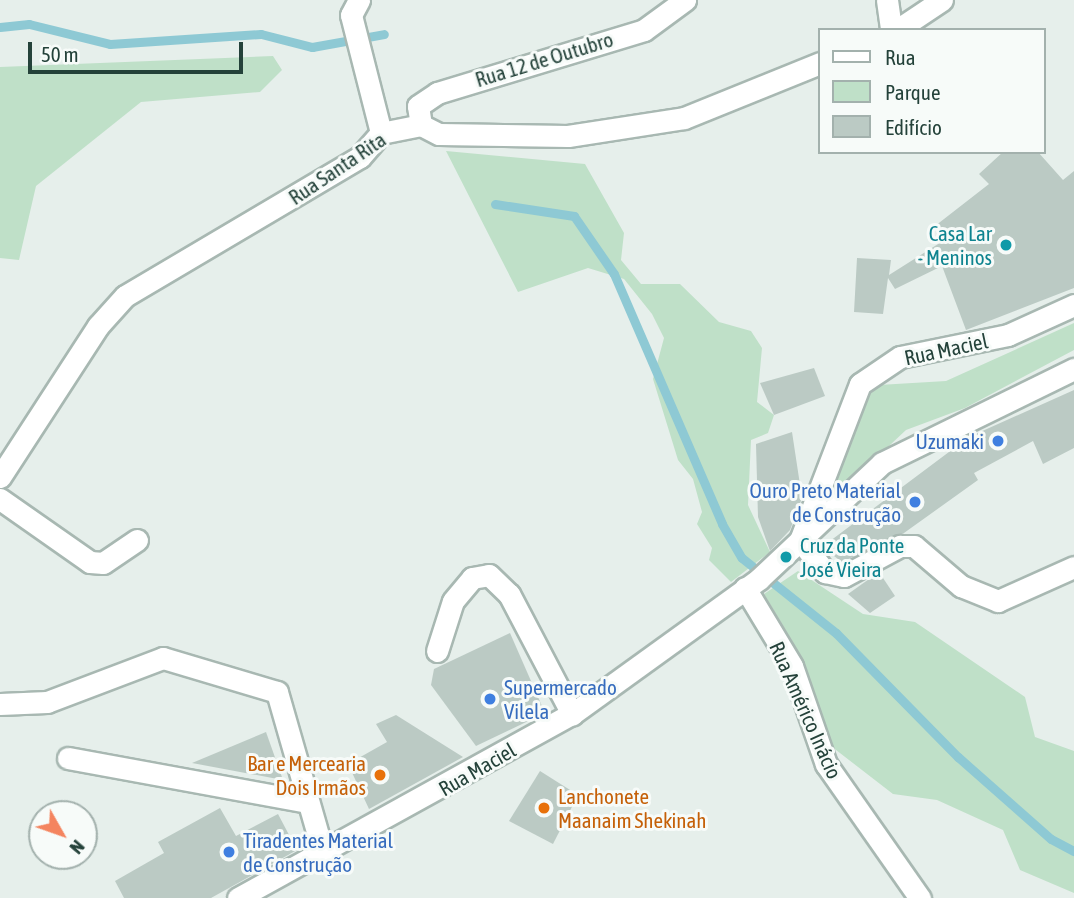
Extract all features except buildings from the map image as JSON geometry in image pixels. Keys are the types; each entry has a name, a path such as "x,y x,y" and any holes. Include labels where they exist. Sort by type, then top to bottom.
{"street":[{"name":"Rua 12 de Outubro","path":"421,125 418,106 437,93 644,30 685,0"},
{"path":"887,0 891,28"},
{"path":"900,28 942,0"},
{"path":"355,7 366,88 381,133"},
{"name":"Rua Santa Rita","path":"0,477 98,326 125,296 360,157 381,133 421,125 439,134 568,136 684,118 818,64"},
{"name":"Rua Maciel","path":"800,540 860,384 900,357 1008,335 1074,305"},
{"name":"Rua Maciel","path":"238,898 572,715 786,556 800,540 892,457 1074,369"},
{"path":"0,499 90,562 103,562 137,540"},
{"path":"800,540 825,572 844,576 900,546 914,546 961,586 998,601 1074,567"},
{"path":"437,651 453,601 472,578 489,575 509,594 572,715"},
{"name":"Rua Américo Inácio","path":"752,583 792,666 826,764 920,898"},
{"path":"0,704 47,702 163,658 277,692 323,852"},
{"path":"68,758 308,802"}],"green space":[{"path":"273,56 282,70 260,92 141,102 36,186 19,260 0,258 0,67"},
{"path":"446,151 585,164 624,233 621,260 641,284 680,284 719,322 751,331 762,348 757,402 774,415 768,433 751,440 748,505 770,552 731,582 709,560 712,548 697,524 702,512 693,479 678,460 653,379 664,338 652,314 624,279 588,268 518,292"},
{"path":"1074,323 1074,350 965,408 906,430 807,523 848,416 879,385 946,381"},
{"path":"798,571 863,614 915,622 1025,697 1035,737 1074,751 1074,893 1020,870 1003,830 937,800 893,794 827,743 792,641 764,594"}],"waterway":[{"path":"0,27 29,24 110,44 261,34 312,47 384,34"},
{"path":"495,204 574,216 614,274 722,524 742,558 836,633 958,757 1051,839 1074,851"}],"place":[{"name":"Casa Lar - Meninos","path":"1006,245"},
{"name":"Uzumaki","path":"998,441"},
{"name":"Ouro Preto Material de Construção","path":"915,502"},
{"name":"Cruz da Ponte José Vieira","path":"786,557"},
{"name":"Supermercado Vilela","path":"490,699"},
{"name":"Bar e Mercearia Dois Irmãos","path":"380,775"},
{"name":"Lanchonete Maanaim Shekinah","path":"544,808"},
{"name":"Tiradentes Material de Construção","path":"229,852"}]}
